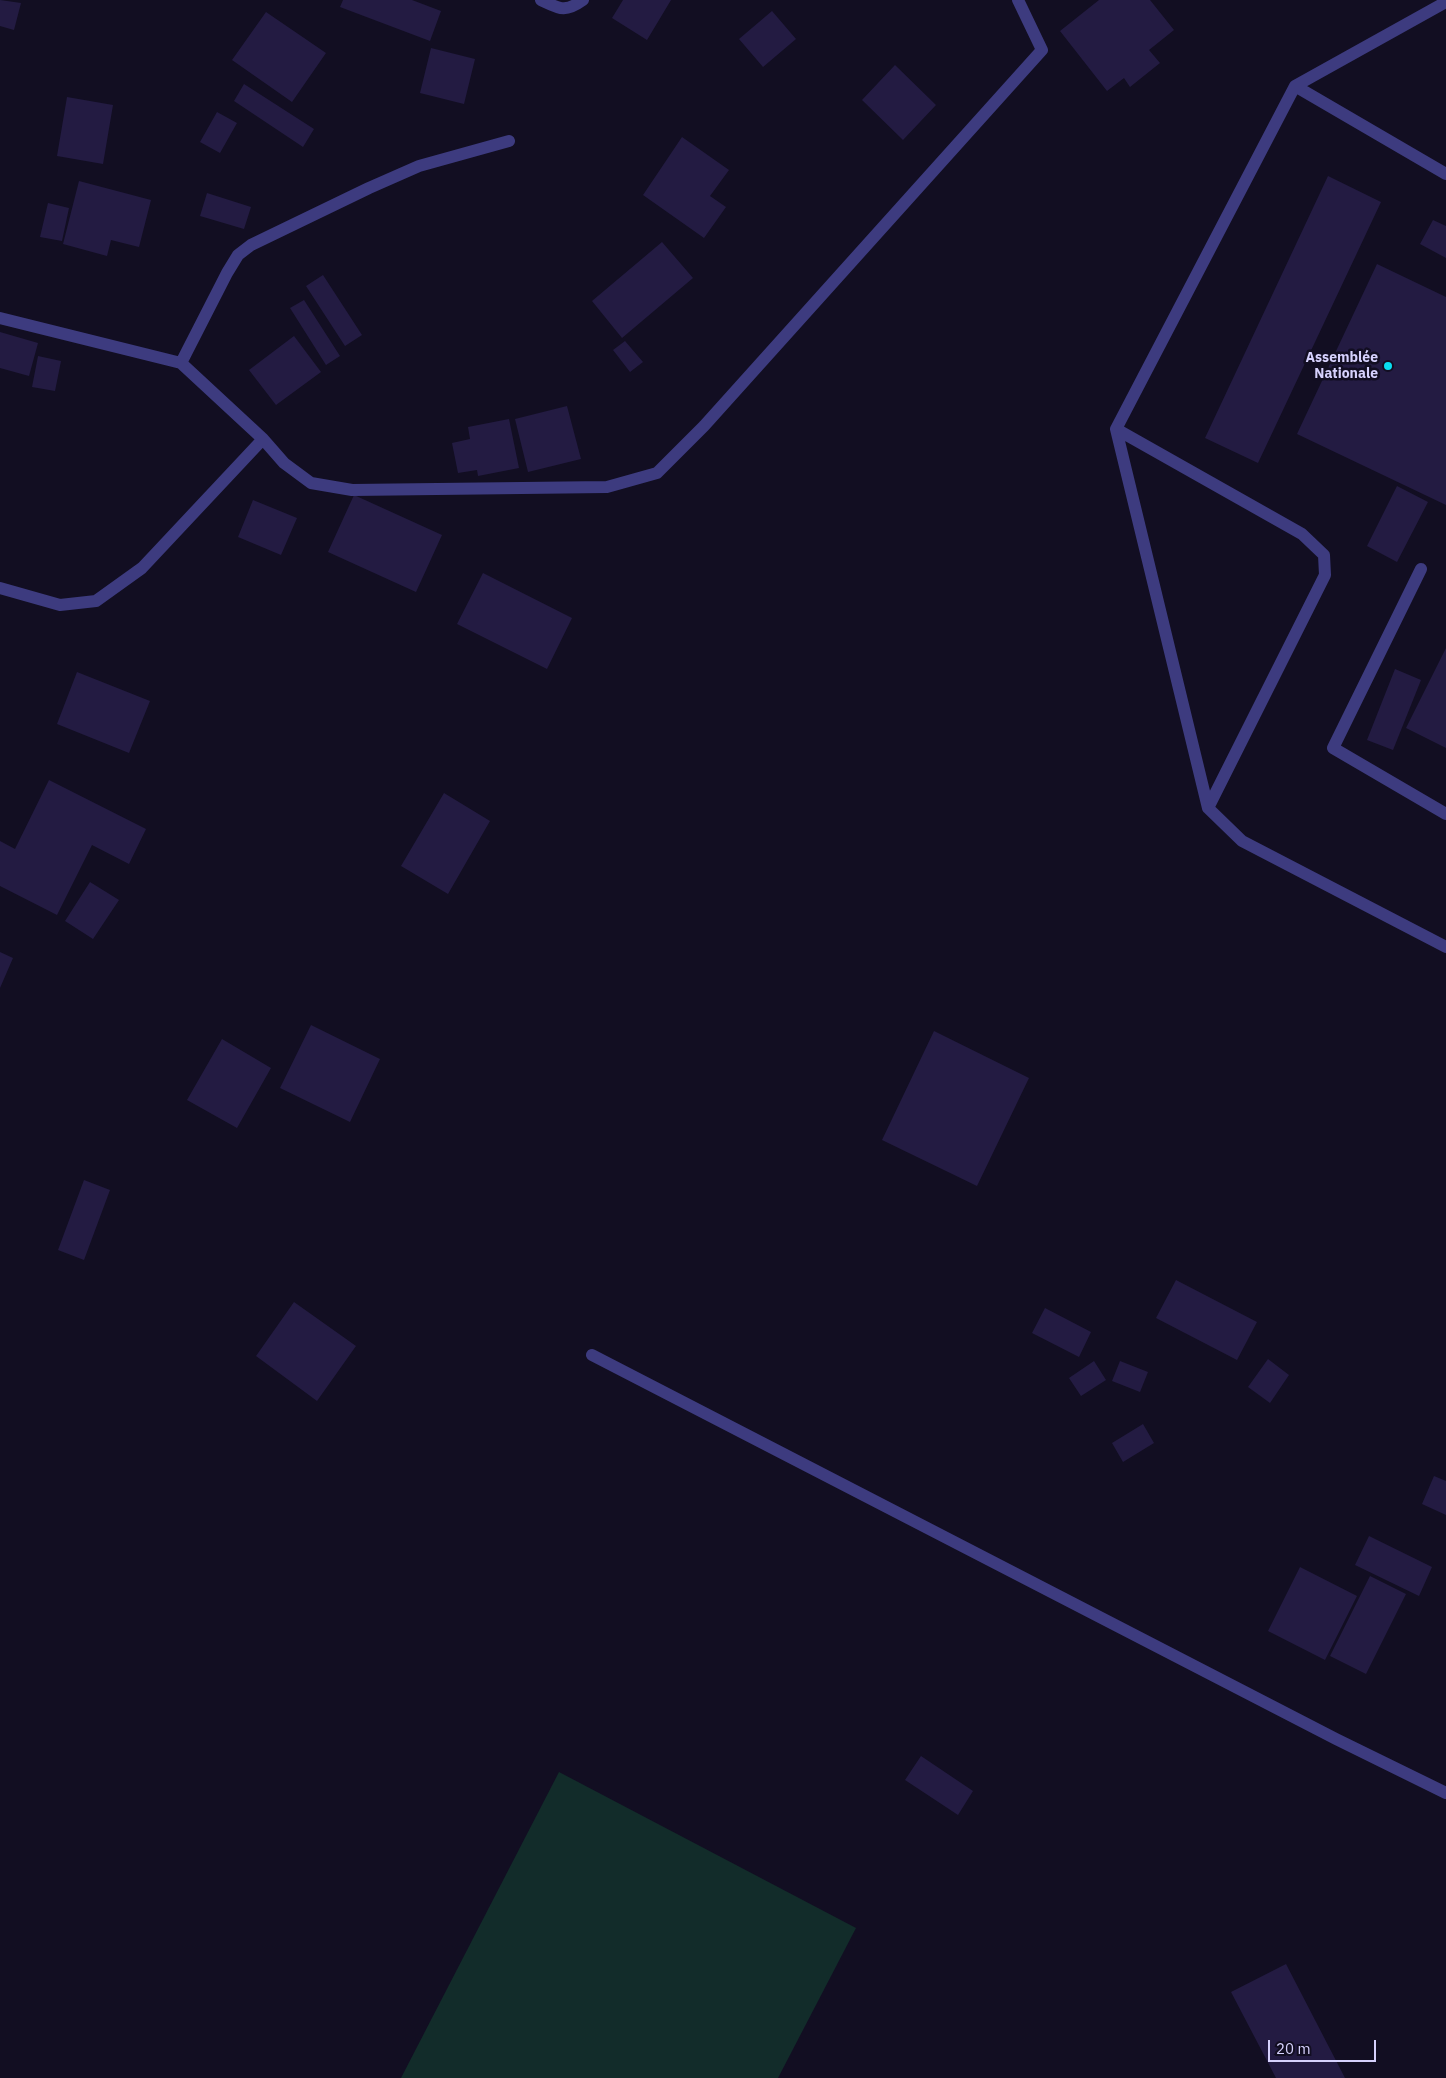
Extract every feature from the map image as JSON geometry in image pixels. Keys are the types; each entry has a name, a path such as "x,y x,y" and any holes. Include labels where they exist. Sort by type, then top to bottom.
{"street":[{"path":"541,0 561,9 572,8 583,0"},
{"path":"0,318 181,363 263,439 284,463 311,484 352,490 607,487 657,472 704,426 1042,50 1018,0"},
{"path":"1446,2 1295,86 1116,429 1208,808 1242,841 1446,947"},
{"path":"1295,86 1446,174"},
{"path":"181,363 226,273 238,255 251,245 368,188 420,166 509,141"},
{"path":"1116,429 1302,534 1324,555 1325,575 1208,808"},
{"path":"0,588 60,604 96,600 142,568 263,439"},
{"path":"1421,569 1333,748 1446,814"},
{"path":"592,1355 1327,1735 1446,1793"}],"green space":[{"path":"559,1772 856,1928 778,2078 401,2078"}],"building":[{"path":"0,0 21,3 14,30 0,26"},
{"path":"343,0 412,0 441,11 430,41 340,7"},
{"path":"623,0 671,0 647,40 612,18"},
{"path":"1099,0 1150,0 1174,30 1149,50 1160,63 1130,87 1124,78 1107,91 1060,31"},
{"path":"772,11 796,39 763,67 739,39"},
{"path":"266,12 326,53 292,102 232,60"},
{"path":"431,48 475,59 464,104 420,93"},
{"path":"895,65 936,105 903,140 862,100"},
{"path":"244,84 314,129 303,147 234,101"},
{"path":"67,97 113,105 103,164 57,156"},
{"path":"217,112 237,123 220,153 200,142"},
{"path":"682,137 729,170 710,196 726,207 704,238 643,195"},
{"path":"1328,176 1381,202 1258,463 1205,438"},
{"path":"79,181 151,200 139,247 111,240 107,256 63,244"},
{"path":"207,193 251,207 244,229 200,216"},
{"path":"48,203 69,208 62,241 40,237"},
{"path":"1433,220 1446,226 1446,258 1420,244"},
{"path":"662,242 693,278 622,338 592,301"},
{"name":"Assemblée Nationale","path":"1377,264 1446,297 1446,505 1297,434"},
{"path":"323,275 362,335 345,346 306,286"},
{"path":"304,300 340,356 326,365 290,308"},
{"path":"0,332 38,343 29,376 0,368"},
{"path":"294,336 321,372 276,405 249,370"},
{"path":"625,341 643,362 630,372 613,350"},
{"path":"38,356 61,361 55,391 32,387"},
{"path":"567,406 581,459 528,472 515,419"},
{"path":"509,419 519,468 478,476 477,470 458,473 452,443 470,439 468,427"},
{"path":"1397,486 1428,502 1397,562 1367,546"},
{"path":"354,495 442,535 416,592 328,552"},
{"path":"253,500 297,518 281,555 238,537"},
{"path":"483,573 572,618 547,669 457,624"},
{"path":"1446,648 1446,748 1406,728"},
{"path":"1395,669 1421,680 1393,750 1367,740"},
{"path":"77,672 150,701 129,753 57,724"},
{"path":"49,780 146,829 129,864 92,845 57,915 0,886 0,841 15,849"},
{"path":"444,793 490,821 448,894 401,866"},
{"path":"90,882 119,900 93,939 65,921"},
{"path":"0,952 13,958 0,988"},
{"path":"311,1025 380,1059 350,1122 280,1088"},
{"path":"934,1031 1029,1078 977,1186 882,1140"},
{"path":"222,1039 271,1068 237,1128 187,1100"},
{"path":"84,1180 110,1190 84,1260 58,1250"},
{"path":"1176,1280 1257,1322 1237,1360 1156,1318"},
{"path":"294,1302 356,1346 317,1401 256,1356"},
{"path":"1045,1308 1091,1332 1079,1357 1032,1333"},
{"path":"1268,1359 1289,1375 1270,1403 1248,1387"},
{"path":"1094,1361 1106,1380 1081,1396 1069,1378"},
{"path":"1120,1361 1148,1372 1140,1392 1112,1381"},
{"path":"1143,1424 1154,1443 1123,1462 1112,1443"},
{"path":"1434,1476 1446,1481 1446,1515 1422,1504"},
{"path":"1369,1536 1432,1567 1419,1596 1355,1565"},
{"path":"1300,1567 1357,1596 1325,1660 1268,1631"},
{"path":"1370,1576 1406,1594 1366,1674 1330,1656"},
{"path":"921,1756 973,1791 958,1815 905,1780"},
{"path":"1286,1964 1345,2078 1276,2078 1231,1992"}],"place":[{"name":"Assemblée Nationale","path":"1388,366"}]}
